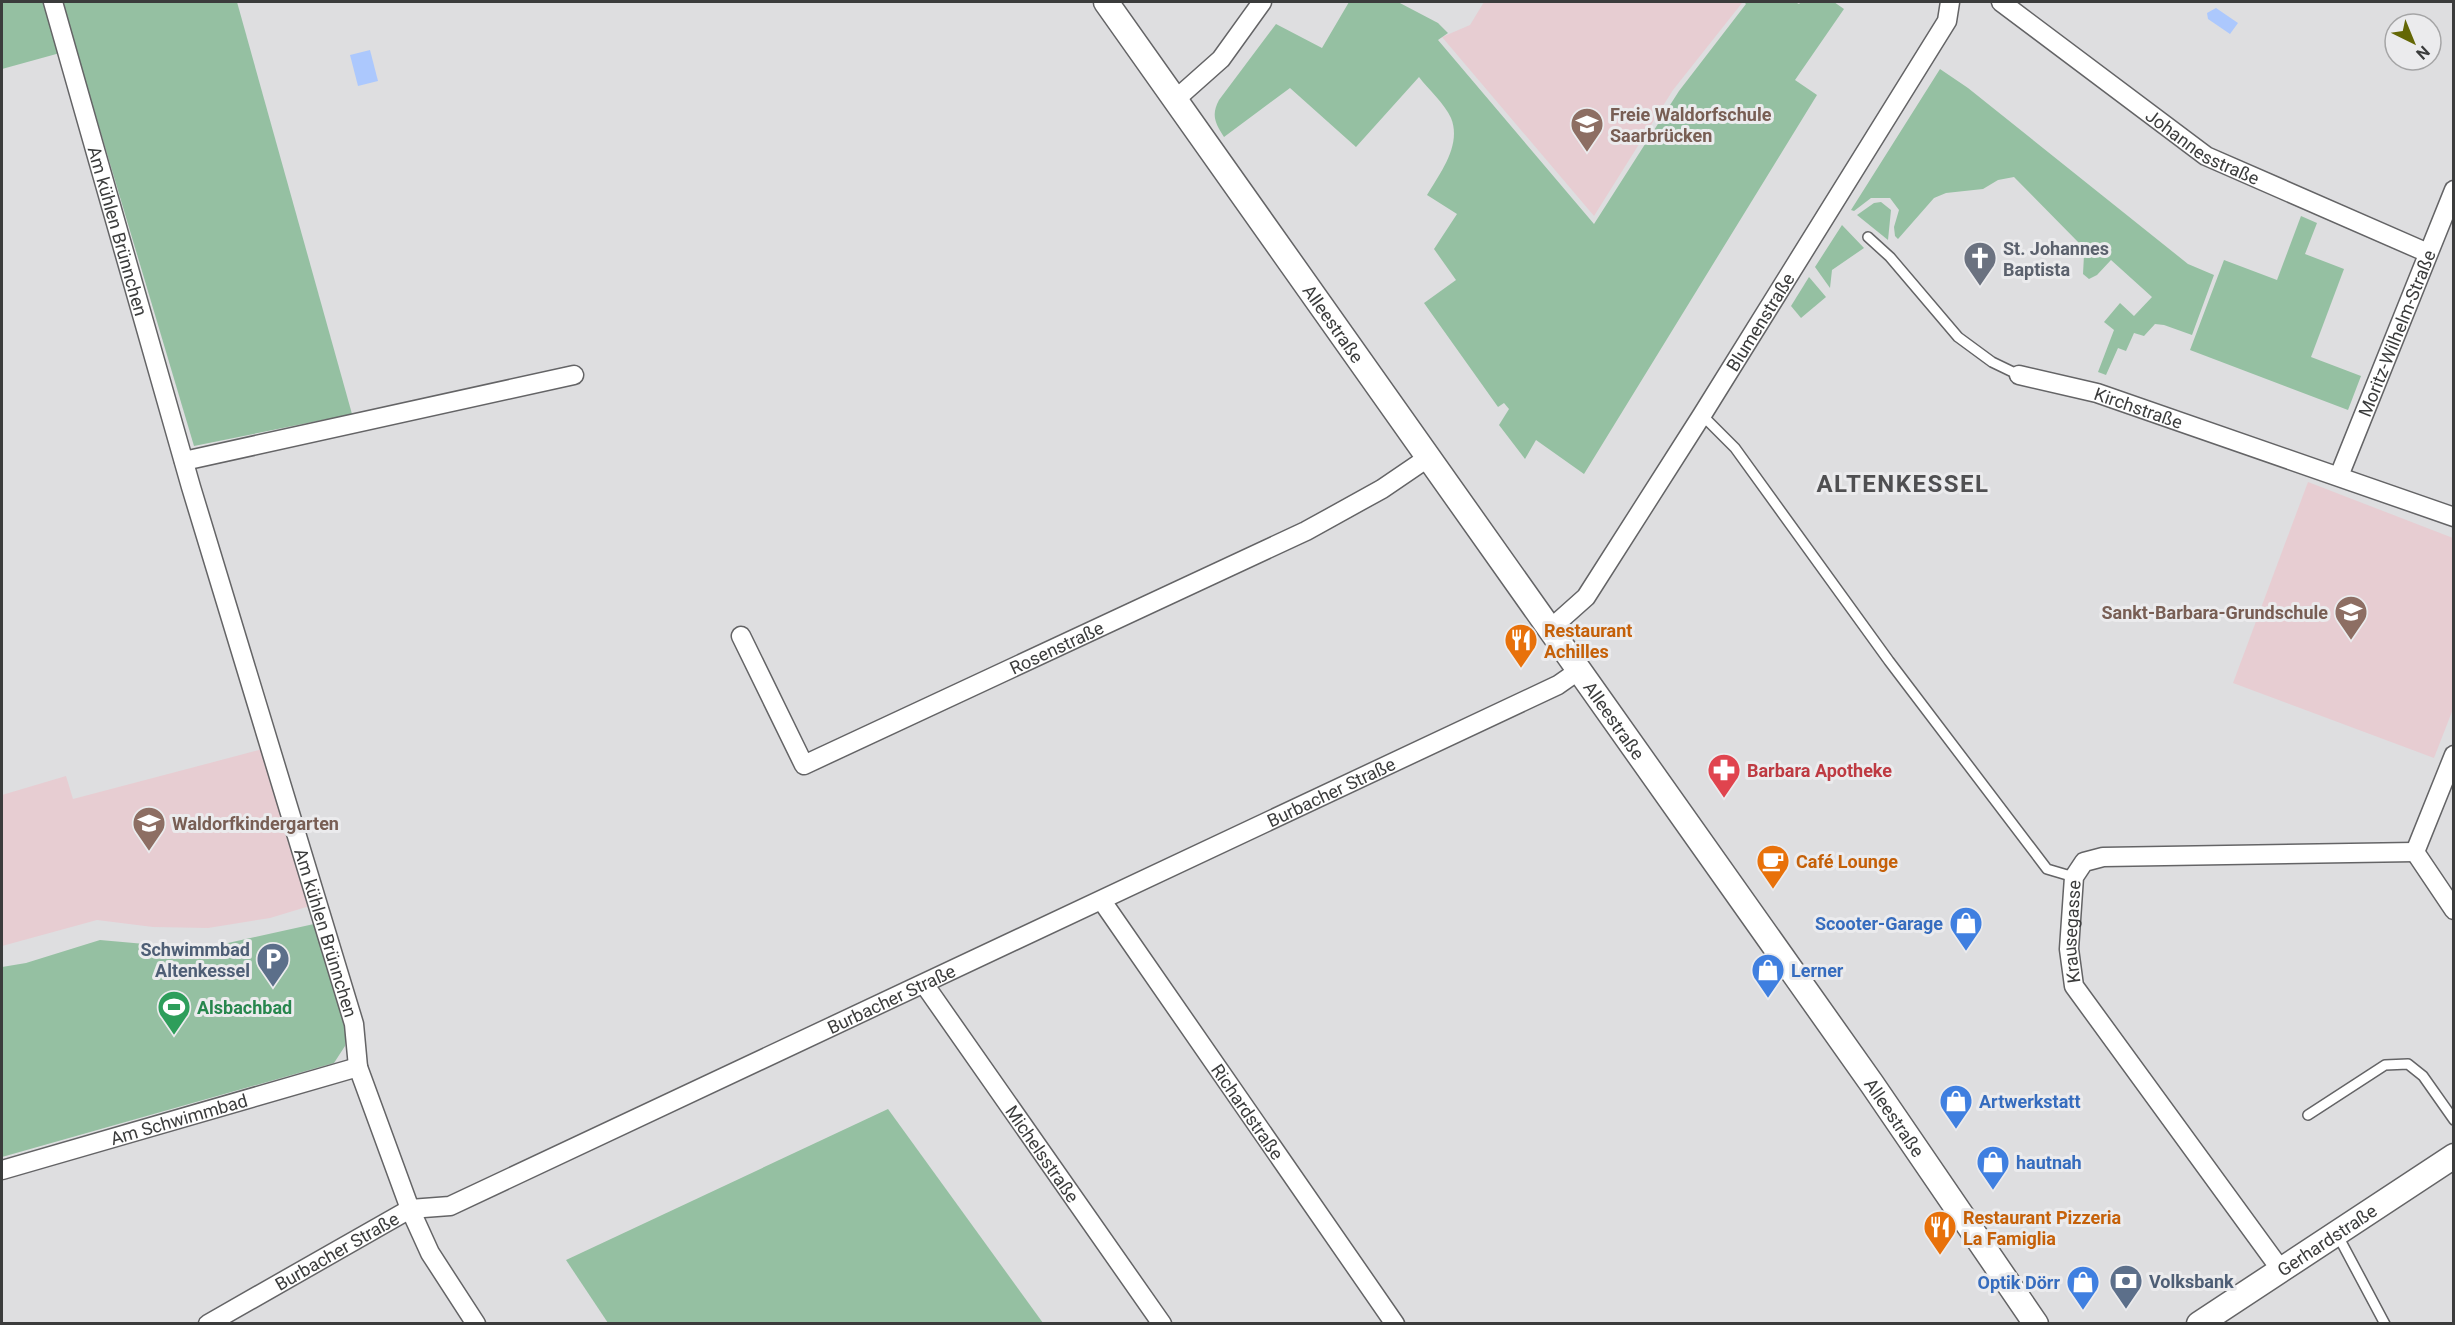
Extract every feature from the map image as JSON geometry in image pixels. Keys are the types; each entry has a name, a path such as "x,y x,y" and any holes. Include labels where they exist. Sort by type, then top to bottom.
{"street":[{"name":"Am kühlen Brünnchen","path":"53,2 184,461 354,1024 358,1067 410,1209 430,1253 476,1323"},
{"name":"Alleestraße","path":"1107,2 1578,672 1872,1084 2036,1323"},
{"path":"1176,99 1221,59 1262,2"},
{"name":"Blumenstraße","path":"1549,630 1586,597 1702,416 1947,21 1950,2"},
{"name":"Johannesstraße","path":"2001,2 2206,156 2428,253"},
{"name":"Moritz-Wilhelm-Straße","path":"2338,476 2454,190"},
{"path":"184,461 574,375"},
{"name":"Kirchstraße","path":"2019,375 2097,393 2454,517"},
{"name":"Rosenstraße","path":"741,636 804,765 1306,531 1382,489 1429,457"},
{"name":"Burbacher Straße","path":"208,1323 410,1209 450,1206 1102,901 1558,685 1578,672"},
{"path":"2454,755 2415,852 2454,910"},
{"name":"Krausegasse","path":"2281,1270 2074,986 2069,949 2073,877 2084,862 2103,857 2415,852"},
{"name":"Richardstraße","path":"1102,901 1395,1323"},
{"name":"Michelsstraße","path":"924,984 1162,1323"},
{"name":"Am Schwimmbad","path":"2,1170 358,1067"},
{"name":"Gerhardstraße","path":"2199,1323 2454,1156"}],"lane":[{"name":"Kirchstraße","path":"1868,237 1890,257 1958,337 1992,362 2019,375"},
{"path":"1702,416 1735,448 1889,661 2047,869 2073,877"},
{"path":"2308,1115 2385,1065 2408,1064 2423,1076 2454,1120"},
{"path":"2336,1232 2385,1323"}],"shaded area":[{"name":"Freie Waldorfschule Saarbrücken","path":"1484,2 1742,3 1673,90 1594,216 1442,37 1470,25"},
{"name":"Sankt-Barbara-Grundschule","path":"2308,482 2453,538 2453,709 2434,758 2233,683"},
{"name":"Waldorfkindergarten","path":"263,749 313,905 270,918 208,928 153,927 97,920 2,946 2,795 66,776 73,799"}],"green space":[{"path":"2,2 44,2 60,53 2,69"},
{"path":"62,2 237,2 352,414 194,446"},
{"path":"1349,2 1398,2 1438,23 1448,33 1438,40 1594,224 1679,91 1746,4 1744,2 1795,2 1799,4 1801,2 1834,2 1844,9 1795,80 1817,95 1584,474 1536,440 1525,459 1499,425 1509,409 1504,403 1498,407 1424,303 1456,280 1434,249 1457,214 1427,195 1448,158 1454,138 1454,128 1445,107 1419,77 1356,147 1290,88 1224,137 1218,127 1215,115 1219,100 1276,24 1322,48"},
{"path":"1940,69 1968,88 2188,264 2214,275 2192,335 2155,324 2144,336 2134,333 2126,351 2118,348 2106,375 2098,372 2114,330 2104,322 2120,303 2134,316 2152,297 2111,260 2097,275 2089,279 2083,274 2084,255 2080,244 2014,177 1998,180 1983,189 1946,193 1934,198 1898,239 1895,236 1894,227 1899,210 1890,198 1871,198 1854,211 1851,210"},
{"path":"1881,202 1891,210 1888,240 1857,215 1874,203"},
{"path":"2301,216 2317,223 2305,254 2344,269 2311,357 2361,376 2348,410 2190,350 2224,260 2277,280"},
{"path":"1842,225 1864,248 1832,270 1830,288 1815,267"},
{"path":"1809,277 1826,297 1801,318 1791,306"},
{"name":"Alsbachbad","path":"314,924 348,1027 345,1046 334,1063 2,1157 2,967 26,963 100,940 201,949"},
{"path":"888,1109 1043,1323 608,1323 566,1260"}],"water":[{"path":"2216,8 2238,23 2230,34 2208,19 2207,13"},
{"path":"370,50 378,81 358,86 350,55"}],"place":[{"name":"Freie Waldorfschule Saarbrücken","path":"1587,153"},
{"name":"St. Johannes Baptista","path":"1980,287"},
{"name":"Sankt-Barbara-Grundschule","path":"2351,641"},
{"name":"Restaurant Achilles","path":"1521,669"},
{"name":"Barbara Apotheke","path":"1724,799"},
{"name":"Waldorfkindergarten","path":"149,852"},
{"name":"Café Lounge","path":"1773,890"},
{"name":"Scooter-Garage","path":"1966,952"},
{"name":"Schwimmbad Altenkessel","path":"273,988"},
{"name":"Lerner","path":"1768,999"},
{"name":"Alsbachbad","path":"174,1036"},
{"name":"Artwerkstatt","path":"1956,1130"},
{"name":"hautnah","path":"1993,1191"},
{"name":"Restaurant Pizzeria La Famiglia","path":"1940,1256"},
{"name":"Volksbank","path":"2126,1310"},
{"name":"Optik Dörr","path":"2083,1311"}],"district":[{"name":"ALTENKESSEL","path":"1903,484"}]}
